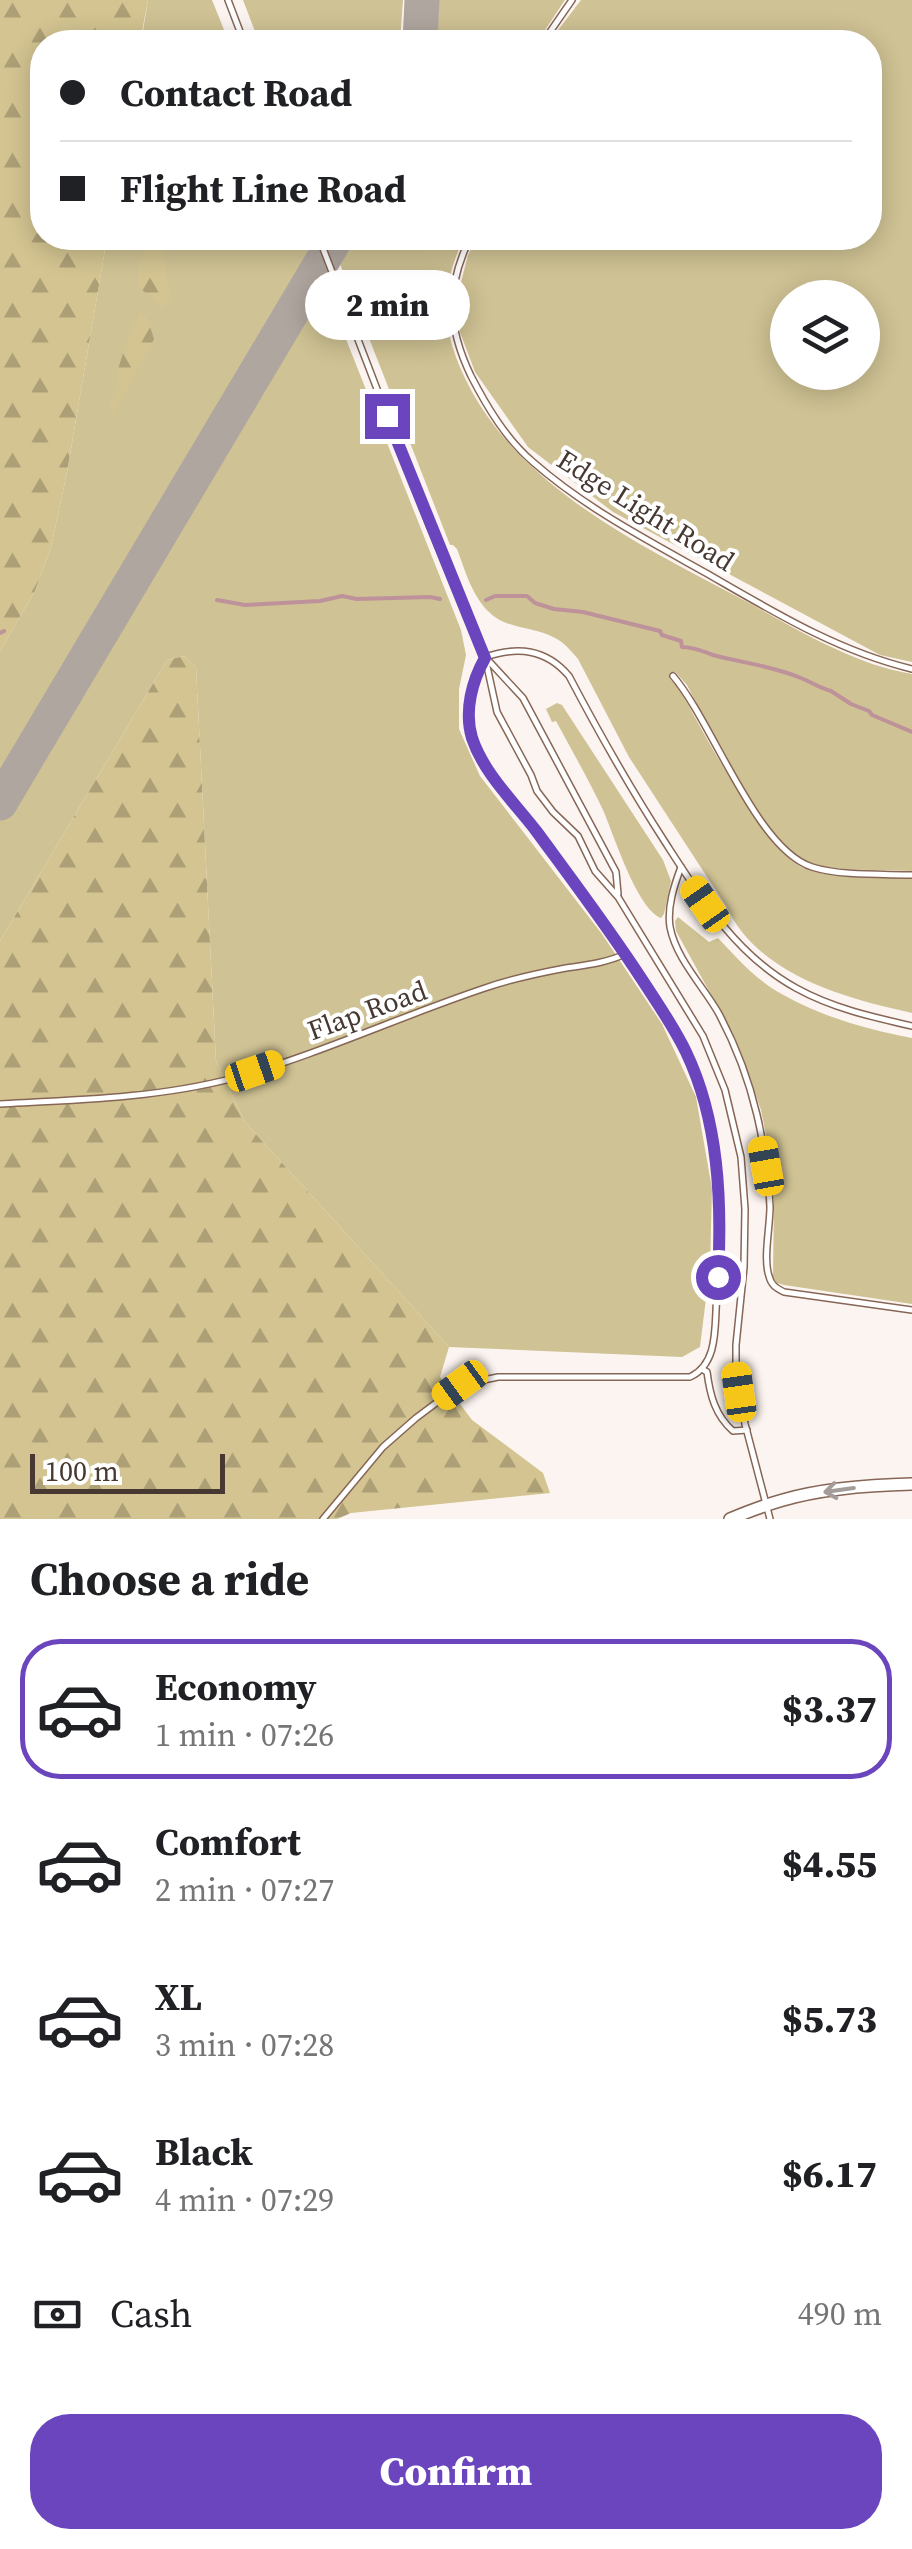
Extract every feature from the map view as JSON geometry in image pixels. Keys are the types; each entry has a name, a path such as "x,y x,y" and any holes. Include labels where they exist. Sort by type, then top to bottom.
{"street":[{"path":"730,1519 787,1499 833,1490 912,1484"}],"lane":[{"path":"228,0 239,30"},
{"path":"551,30 572,0"},
{"path":"324,250 408,472 485,658 497,712 536,791 578,836 595,871 618,897 703,1036 731,1108 746,1209 736,1371 770,1519"},
{"name":"Edge Light Road","path":"464,250 452,292 457,341 491,412 532,461 633,532 745,596 852,652 912,669"},
{"path":"323,1519 384,1447 460,1385 498,1376 690,1377 702,1370 712,1351 719,1205 713,1144 702,1096 674,1030 625,954 476,747 469,708 476,676 485,658 504,652 531,651 547,656 562,668 612,758 705,904 734,939 779,978 828,1004 912,1026"},
{"path":"485,658 523,698 616,872 618,897"},
{"path":"673,676 753,808 784,850 802,863 822,870 912,875"},
{"path":"681,867 672,900 672,933 719,1015 751,1090 768,1185 767,1266 771,1282 784,1292 912,1310"},
{"name":"Flap Road","path":"0,1104 118,1097 224,1080 505,982 625,954"},
{"path":"702,1370 707,1372 711,1396 721,1418 733,1430 747,1430"}],"shaded area":[{"path":"148,0 212,0 224,30 143,30"},
{"path":"243,0 403,0 401,30 254,30"},
{"path":"439,0 565,0 545,30 438,30"},
{"path":"581,0 912,0 912,662 880,655 613,512 528,447 475,372 460,332 458,294 471,250 882,250 882,30 558,30"},
{"path":"105,250 311,250 461,630 466,655 459,689 459,729 480,776 602,934 662,1024 696,1097 712,1189 710,1266 700,1347 682,1357 449,1347 245,1122 216,1061 196,667 184,656 167,660 0,941 0,651 35,591 51,547"},
{"path":"349,250 459,250 447,296 454,351 471,390 522,457 588,512 663,557 844,653 912,674 912,871 827,867 804,860 789,848 755,807 687,685 675,672 669,674 753,815 788,857 803,868 828,874 912,878 912,1013 832,991 781,966 759,950 740,930 629,757 578,659 559,640 504,622 483,606 457,549 450,545 340,264"},
{"path":"557,703 562,705 663,860 671,881 661,918 643,901 592,788 556,721 552,722 546,709"},
{"path":"678,917 709,942 718,938 756,976 786,997 839,1019 912,1038 912,1304 784,1285 773,1278 772,1166 761,1110 736,1040 676,931"}],"green space":[{"path":"0,0 148,0 142,30 30,30 30,250 105,250 51,547 35,591 0,651"},
{"path":"144,250 163,250 169,302 161,308 139,288 139,263"},
{"path":"140,313 147,317 154,339 112,418 110,403 118,386 118,369"},
{"path":"184,656 196,667 216,1061 245,1122 449,1347 440,1377 472,1420 543,1473 550,1493 351,1513 337,1519 0,1519 0,941 167,660"}],"waterway":[{"path":"217,600 245,605 342,596 440,599"},
{"path":"486,600 495,596 527,596 554,609 660,631 681,641 682,647 801,678 912,732"},
{"path":"0,633 4,631"}],"taxiway":[{"path":"421,30 422,0"},
{"path":"0,803 329,250"}],"route":[{"path":"387,416 485,658 470,698 469,722 476,747 625,954 674,1030 692,1067 716,1164 718,1277"}]}
